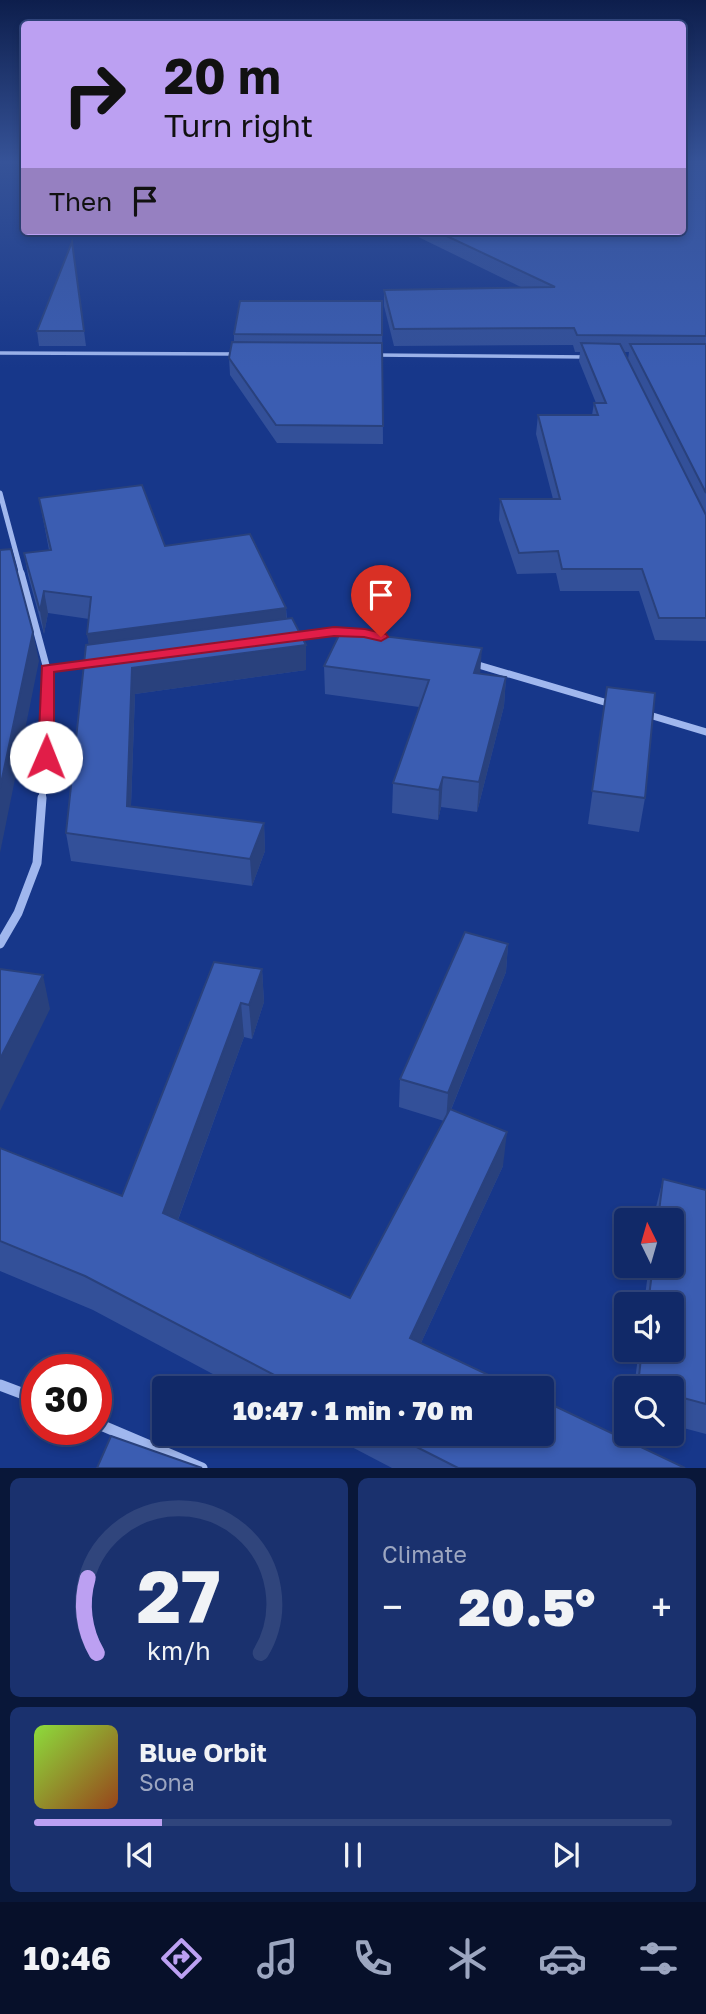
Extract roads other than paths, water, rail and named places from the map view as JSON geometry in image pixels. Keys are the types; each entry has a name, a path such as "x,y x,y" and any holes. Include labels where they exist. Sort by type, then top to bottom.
{"street":[{"path":"0,353 248,354"},
{"path":"373,355 594,357"},
{"path":"0,493 47,669 46,757 37,863 19,914 0,944"},
{"path":"279,639 334,631 365,633 386,638"},
{"path":"464,661 625,708"},
{"path":"47,669 102,662"},
{"path":"639,712 706,732"},
{"path":"0,1385 21,1393"},
{"path":"112,1430 202,1468"}]}
